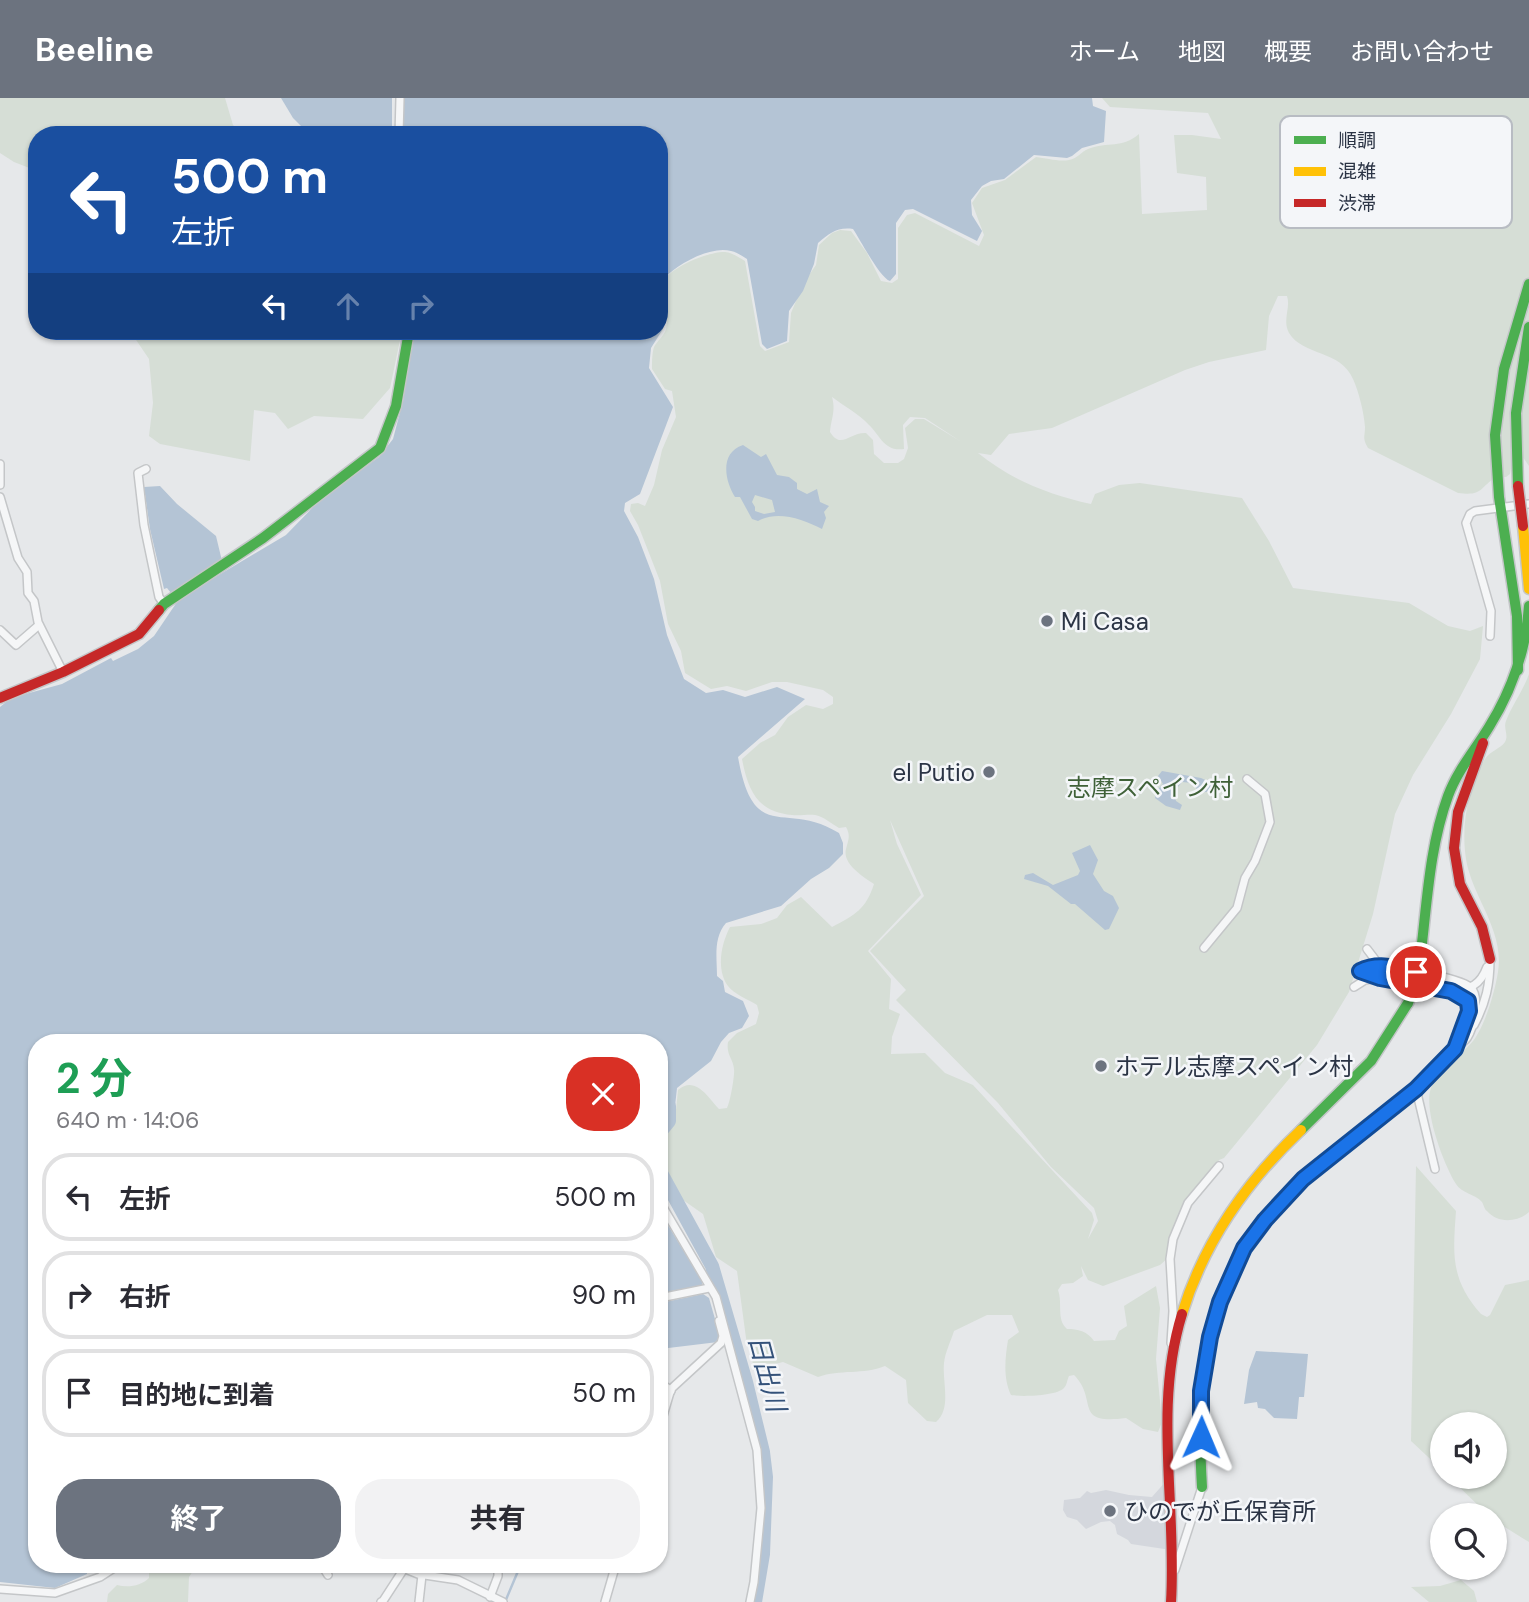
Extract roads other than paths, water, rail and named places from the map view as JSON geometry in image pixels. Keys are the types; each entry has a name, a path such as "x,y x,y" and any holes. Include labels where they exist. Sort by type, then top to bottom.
{"main road":[{"path":"1518,670 1517,614 1495,459 1500,391 1529,284"},
{"path":"1529,327 1516,413 1518,486 1529,589"},
{"path":"0,698 63,672 139,635 164,604 262,538 380,447 387,436 393,416 407,340"},
{"path":"1518,670 1525,645 1529,606"},
{"path":"1490,959 1482,926 1461,884 1456,864 1456,830 1460,802 1490,726 1529,652"},
{"path":"1171,1602 1174,1576 1167,1424 1169,1371 1179,1317 1190,1284 1206,1250 1254,1178 1371,1061 1391,1034 1408,1003 1420,960 1439,825 1455,780 1490,726"},
{"path":"1360,971 1380,978 1451,991"},
{"path":"1202,1487 1201,1414 1204,1365 1213,1320 1244,1248 1265,1220 1303,1179 1416,1089 1455,1049"}],"street":[{"path":"398,126 400,98"},
{"path":"0,464 0,485"},
{"path":"146,468 138,472 144,525 159,597 164,604"},
{"path":"0,498 18,558 27,572 28,593 34,601 39,625 63,672"},
{"path":"1490,636 1491,611 1466,523 1470,514 1475,511 1529,504"},
{"path":"0,521 9,524"},
{"path":"0,630 16,645 39,625"},
{"path":"1204,948 1237,908 1245,878 1255,861 1270,822 1265,794 1247,779"},
{"path":"1367,949 1380,966"},
{"path":"1451,991 1472,988 1482,980 1490,959"},
{"path":"1455,1049 1468,1037 1484,1007 1490,981 1490,959"},
{"path":"1360,971 1369,966 1380,966 1437,975 1472,988 1477,1000 1468,1037"},
{"path":"1354,987 1366,980 1380,978"},
{"path":"1451,991 1468,1001 1469,1011 1455,1049"},
{"path":"1416,1089 1435,1169"},
{"path":"1169,1371 1173,1311 1170,1259 1177,1228 1188,1203 1219,1166"},
{"path":"668,1216 716,1297 757,1450 760,1476 759,1537 750,1602"},
{"path":"668,1296 709,1287"},
{"path":"668,1401 671,1391 721,1343 721,1327 709,1287"},
{"path":"1174,1576 1202,1487"},
{"path":"0,1589 55,1592 106,1573"},
{"path":"381,1602 400,1573"},
{"path":"418,1573 458,1580 497,1600 498,1573"},
{"path":"605,1602 613,1573"},
{"path":"419,1602 422,1575"}],"water":[{"path":"281,98 392,98 392,126 301,126"},
{"path":"404,98 1092,98 1093,106 1106,111 1104,142 1082,148 1067,158 1034,155 1004,179 982,186 971,200 972,215 982,231 977,241 913,209 905,210 896,223 896,274 890,281 876,266 853,229 838,230 826,236 818,243 814,264 803,291 789,311 787,341 767,349 762,344 747,259 733,252 713,251 692,258 668,274 668,126 403,126"},
{"path":"413,340 656,340 651,348 649,368 673,407 640,494 625,503 624,511 638,537 654,579 667,635 684,679 706,693 723,690 745,697 777,687 805,699 738,757 745,785 753,802 763,812 803,819 839,833 843,854 781,906 726,923 722,929 717,948 717,976 723,981 725,992 743,1001 749,1016 742,1028 729,1033 721,1042 711,1061 677,1088 675,1106 668,1106 668,1034 28,1034 28,1573 87,1574 55,1588 0,1582 0,707 11,698 62,684 111,658 113,661 138,649 154,636 177,602 286,535 320,500 379,457 393,439 403,401"},
{"path":"743,445 761,457 766,454 777,475 789,477 797,483 797,489 807,494 817,489 820,502 829,506 824,512 826,518 822,529 790,517 773,516 758,521 752,519 740,497 735,497 727,476 727,461 735,449","holes":["755,495 772,500 775,512 764,514 755,511 752,502"]},
{"path":"160,486 177,504 216,536 222,561 171,593 167,588 164,589 150,529 144,487"},
{"path":"1162,771 1201,778 1214,784 1215,788 1199,793 1193,783 1182,782 1174,792 1176,801 1182,805 1180,810 1166,806 1155,798 1157,790 1163,784 1158,776"},
{"path":"1090,845 1098,860 1093,874 1104,891 1113,896 1119,908 1109,929 1105,930 1075,904 1071,904 1048,886 1024,879 1025,875 1033,873 1053,885 1078,875 1080,871 1072,853"},
{"path":"668,1225 702,1281 702,1287 668,1294"},
{"path":"703,1294 709,1298 719,1333 718,1342 668,1348 668,1301"},
{"path":"1256,1351 1308,1354 1304,1397 1299,1397 1297,1419 1274,1418 1265,1409 1258,1408 1257,1402 1244,1404 1249,1370"}],"waterway":[{"name":"日出川","path":"668,1122 669,1106"},
{"name":"日出川","path":"668,1186 712,1266 746,1382 763,1452 766,1477 763,1554 755,1602"},
{"path":"505,1602 517,1573"}],"place":[{"name":"Mi Casa","path":"1047,621"},
{"name":"el Putio","path":"989,772"},
{"name":"ホテル志摩スペイン村","path":"1101,1066"},
{"name":"ひのでが丘保育所","path":"1110,1511"}],"park label":[{"name":"志摩スペイン村","path":"1150,787"}]}
